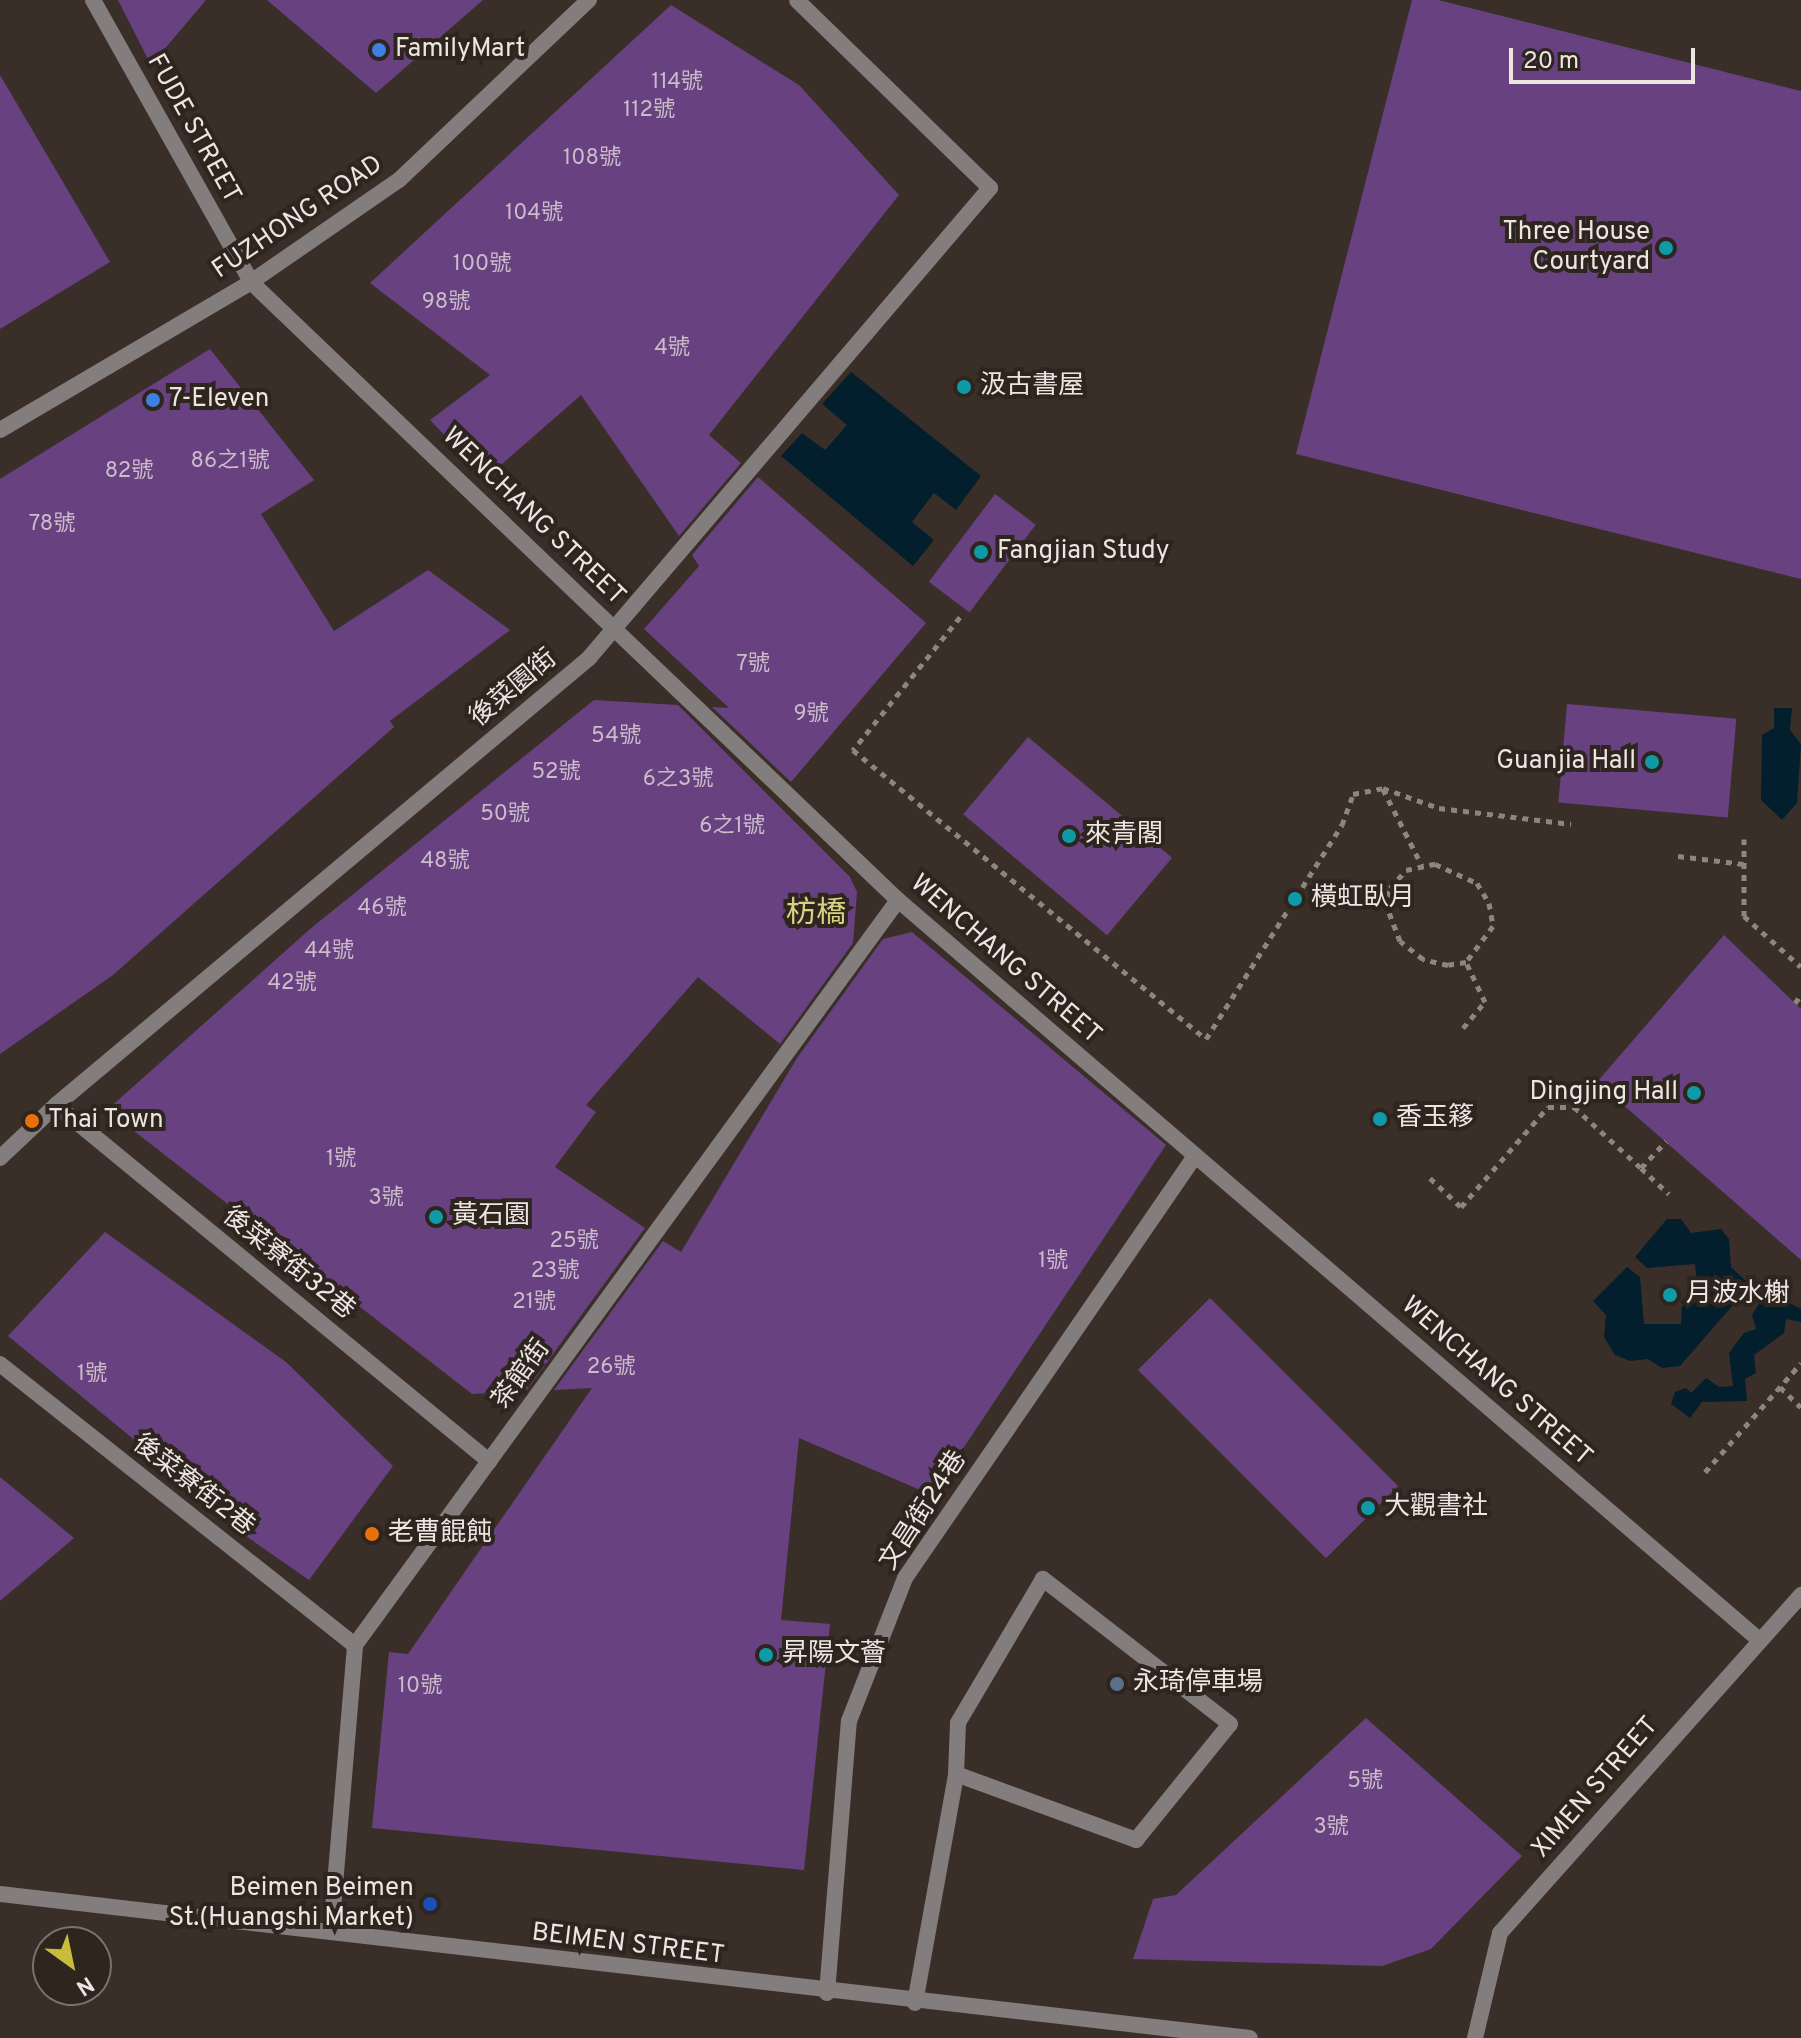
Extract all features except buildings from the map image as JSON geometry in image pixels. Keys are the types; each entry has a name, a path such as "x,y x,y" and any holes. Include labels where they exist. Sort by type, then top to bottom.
{"street":[{"name":"FUDE STREET","path":"93,0 251,282"},
{"name":"FUZHONG ROAD","path":"0,430 251,282 399,180 589,0"},
{"name":"後菜園街","path":"0,1158 56,1105 589,658 990,188 797,0"},
{"name":"WENCHANG STREET","path":"251,282 898,900 1758,1639"},
{"name":"茶館街","path":"355,1645 898,900"},
{"name":"後菜寮街32巷","path":"56,1105 489,1461"},
{"name":"文昌街24巷","path":"827,1993 849,1721 905,1578 1195,1156"},
{"name":"後菜寮街2巷","path":"0,1364 355,1645"},
{"path":"915,2003 956,1774 958,1723 1043,1579 1230,1724 1136,1840 956,1774"},
{"name":"XIMEN STREET","path":"1475,2038 1500,1933 1758,1639 1801,1595"},
{"path":"331,1932 355,1645"},
{"name":"BEIMEN STREET","path":"0,1894 827,1993 1250,2038"}],"path":[{"path":"960,617 853,750 1206,1039 1342,825 1353,794 1383,788 1439,808 1571,824"},
{"path":"1383,788 1422,866"},
{"path":"1744,839 1744,916 1801,967"},
{"path":"1678,856 1744,864"},
{"path":"1422,866 1458,870 1477,883 1489,903 1493,926 1466,962 1448,965 1423,959 1400,941 1388,909 1390,888 1406,870 1422,866"},
{"path":"1463,1028 1485,1002 1466,962"},
{"path":"1795,1003 1801,995"},
{"path":"1430,1178 1461,1207 1548,1107 1574,1107 1669,1194"},
{"path":"1641,1168 1666,1141"},
{"path":"1705,1472 1801,1363"},
{"path":"1780,1387 1801,1407"}],"water":[{"path":"851,372 981,476 956,510 934,493 912,522 934,540 913,566 781,456 802,433 825,450 847,425 822,404"},
{"path":"1774,708 1792,708 1790,730 1801,744 1797,803 1782,820 1761,800 1762,735 1774,728"},
{"path":"1667,1219 1681,1219 1691,1233 1721,1229 1729,1239 1731,1267 1747,1282 1746,1290 1680,1366 1662,1368 1648,1359 1630,1361 1615,1355 1604,1337 1606,1315 1593,1301 1627,1267 1640,1277 1644,1324 1681,1324 1682,1306 1699,1302 1695,1264 1647,1268 1635,1257"},
{"path":"1767,1291 1801,1309 1801,1322 1786,1319 1784,1333 1754,1355 1756,1373 1745,1379 1747,1401 1702,1402 1690,1418 1671,1404 1675,1392 1686,1388 1691,1393 1706,1378 1719,1387 1733,1386 1729,1353 1744,1333 1756,1329 1752,1315"}],"place":[{"name":"FamilyMart","path":"379,50"},
{"name":"Three House Courtyard","path":"1666,248"},
{"name":"汲古書屋","path":"964,387"},
{"name":"7-Eleven","path":"153,400"},
{"name":"Fangjian Study","path":"981,552"},
{"name":"Guanjia Hall","path":"1652,762"},
{"name":"來青閣","path":"1069,836"},
{"name":"橫虹臥月","path":"1295,899"},
{"name":"Dingjing Hall","path":"1694,1093"},
{"name":"香玉簃","path":"1380,1119"},
{"name":"Thai Town","path":"32,1121"},
{"name":"黃石園","path":"436,1217"},
{"name":"月波水榭","path":"1670,1295"},
{"name":"大觀書社","path":"1368,1508"},
{"name":"老曹餛飩","path":"372,1534"},
{"name":"昇陽文薈","path":"766,1655"},
{"name":"永琦停車場","path":"1117,1684"},
{"name":"Beimen Beimen St.(Huangshi Market)","path":"430,1904"}],"district":[{"name":"枋橋","path":"816,915"}]}
